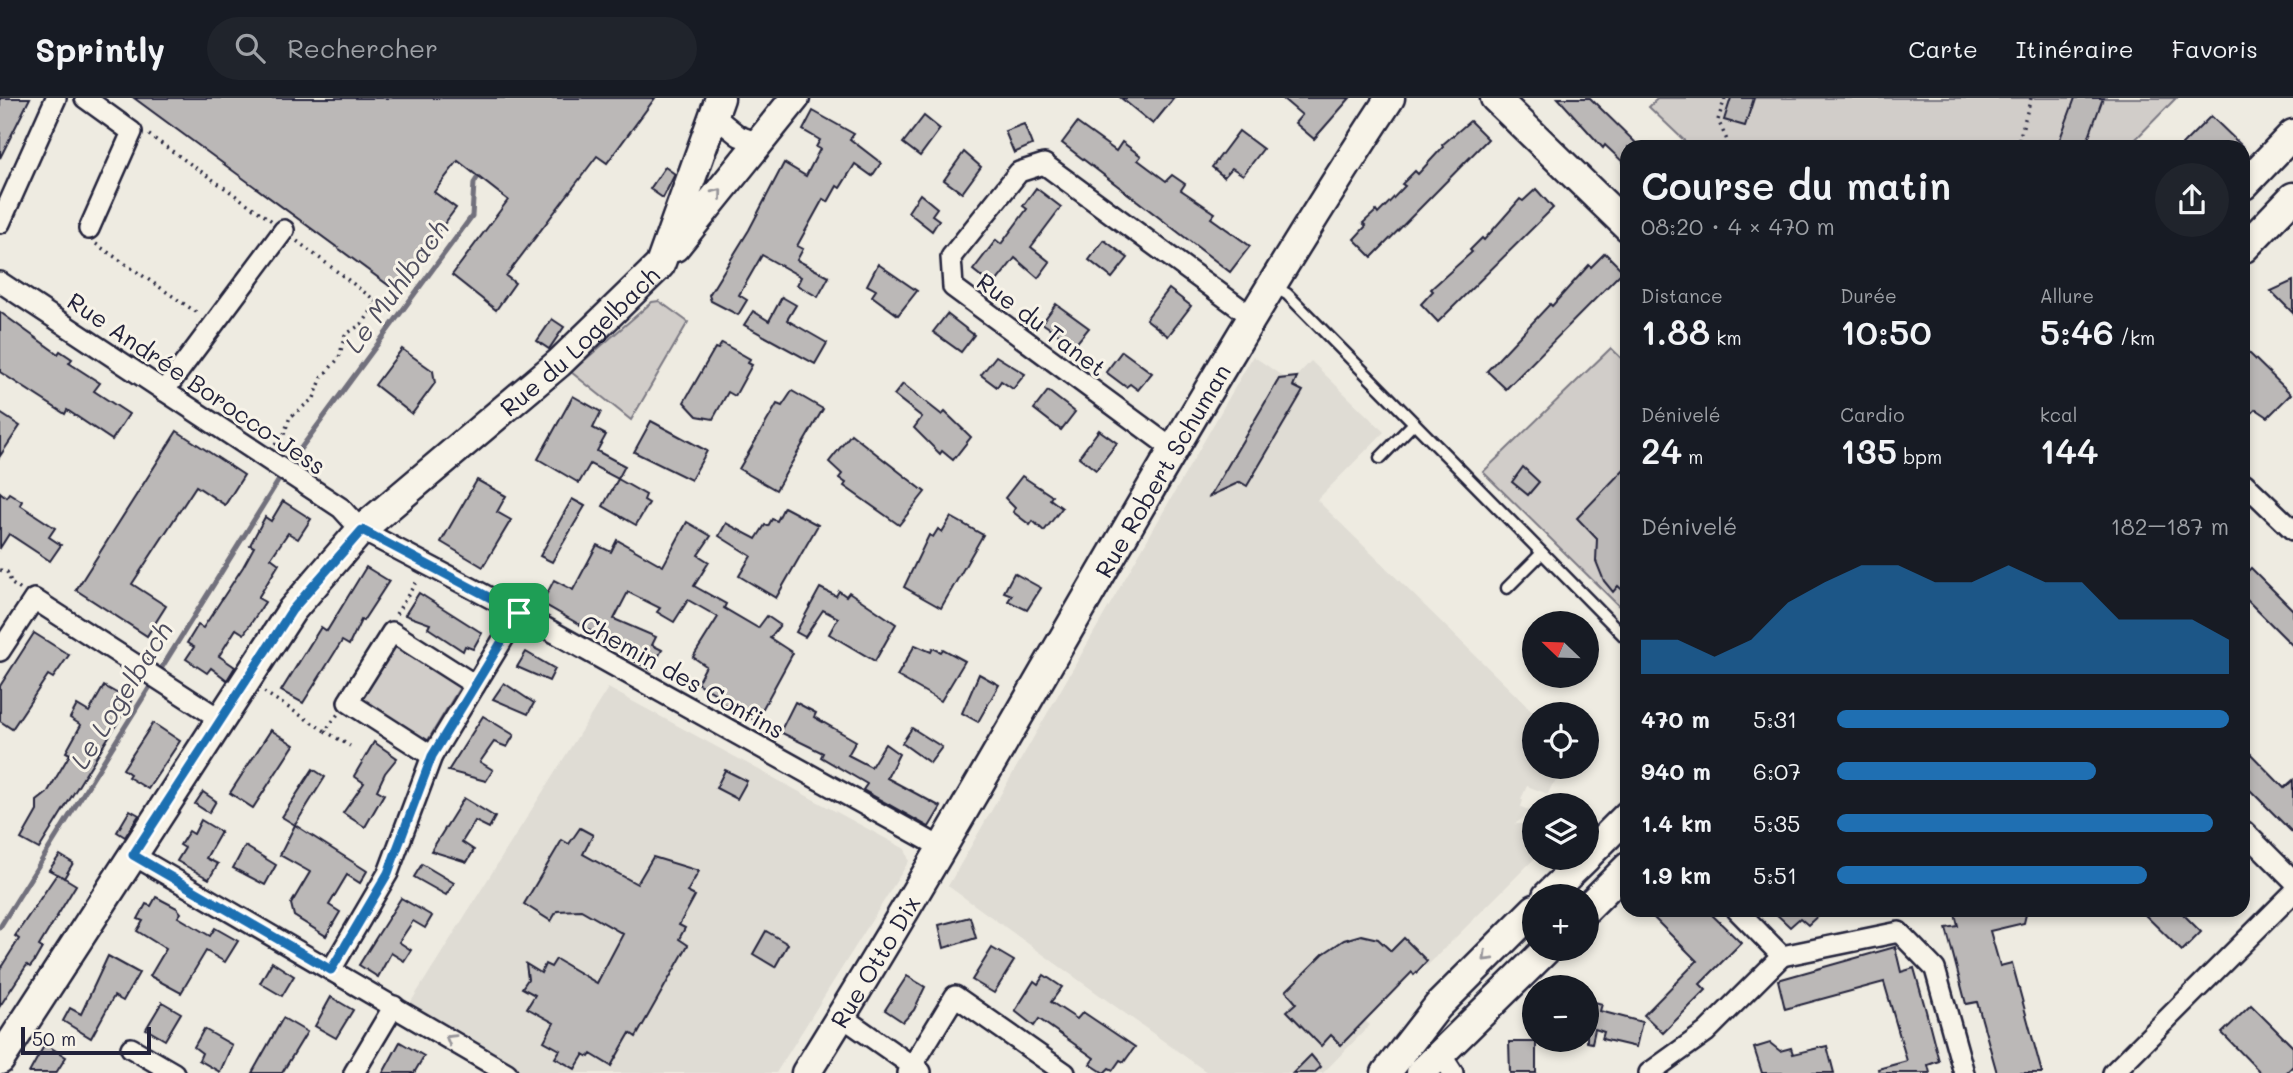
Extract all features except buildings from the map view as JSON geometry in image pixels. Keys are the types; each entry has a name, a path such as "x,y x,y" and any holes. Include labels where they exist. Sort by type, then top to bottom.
{"street":[{"path":"0,223 56,98"},
{"path":"85,98 132,132 89,229"},
{"path":"660,265 795,98"},
{"name":"Rue Robert Schuman","path":"942,848 1271,285 1390,98"},
{"path":"1495,98 1620,219"},
{"path":"717,107 739,136 758,143"},
{"name":"Rue du Logelbach","path":"0,1060 223,721 292,610 362,530 559,363 660,265 717,107"},
{"path":"2250,179 2293,134"},
{"name":"Rue du Tanet","path":"1174,450 953,287 951,257 1019,172 1044,164 1252,317"},
{"path":"2250,242 2293,197"},
{"path":"164,391 284,230"},
{"name":"Rue Andrée Borocco-Jess","path":"0,282 341,508 362,530"},
{"path":"2250,489 2293,530"},
{"name":"Chemin des Confins","path":"362,530 519,613 942,848"},
{"path":"0,652 34,599 223,721"},
{"path":"331,970 388,873 432,756 519,613"},
{"path":"432,756 348,702 392,632 475,685"},
{"path":"1599,844 1620,823"},
{"path":"2250,837 2293,880"},
{"name":"Rue Otto Dix","path":"806,1073 942,848"},
{"path":"133,855 507,1073"},
{"path":"1559,884 1573,870"},
{"path":"1599,896 1620,875"},
{"path":"2113,1073 2293,893"},
{"path":"1744,917 1782,956"},
{"path":"1386,1073 1438,1006 1522,922"},
{"path":"1649,1073 1706,1032 1782,956 1899,932 1935,969 1964,1073"},
{"path":"1439,1067 1536,961"},
{"path":"841,1016 914,1071 955,996 1065,1073"},
{"path":"354,1073 394,1006"},
{"path":"131,1048 174,1073"}],"lane":[{"path":"1271,285 1287,294 1620,632"},
{"path":"1380,458 1414,423"},
{"path":"1507,588 1542,553"}],"path":[{"path":"1725,98 1718,120 1727,140"},
{"path":"2019,140 2031,98"},
{"path":"132,132 142,130 284,230 377,302 363,323 345,335 339,358 322,377 314,398 290,417 284,434 268,460"},
{"path":"89,229 93,240 102,250 214,324"},
{"path":"392,632 387,629 427,565"},
{"path":"0,570 7,572 12,584 34,599"},
{"path":"247,682 350,746"},
{"path":"325,731 348,702"}],"shaded area":[{"path":"1658,98 2176,98 2135,140 1684,140 1649,107"},
{"path":"659,301 688,322 631,420 571,372 652,302"},
{"path":"1611,348 1620,357 1620,607 1483,472"},
{"path":"1253,356 1291,382 1311,361 1384,432 1317,500 1523,702 1522,779 1558,779 1548,793 1527,786 1522,793 1522,818 1515,824 1522,824 1523,870 1427,966 1424,964 1414,975 1411,973 1365,1021 1370,1025 1323,1073 1208,1073 948,886"},
{"path":"397,640 463,682 425,745 358,702"},
{"path":"608,688 905,849 909,861 776,1073 523,1073 409,1005"}],"waterway":[{"name":"Le Muhlbach","path":"287,467 472,216 474,183 481,172"},
{"name":"Le Logelbach","path":"0,927 282,475"}],"route":[{"path":"362,530 519,613 432,756 388,873 331,970 133,855 223,721 292,610 362,530"}]}
